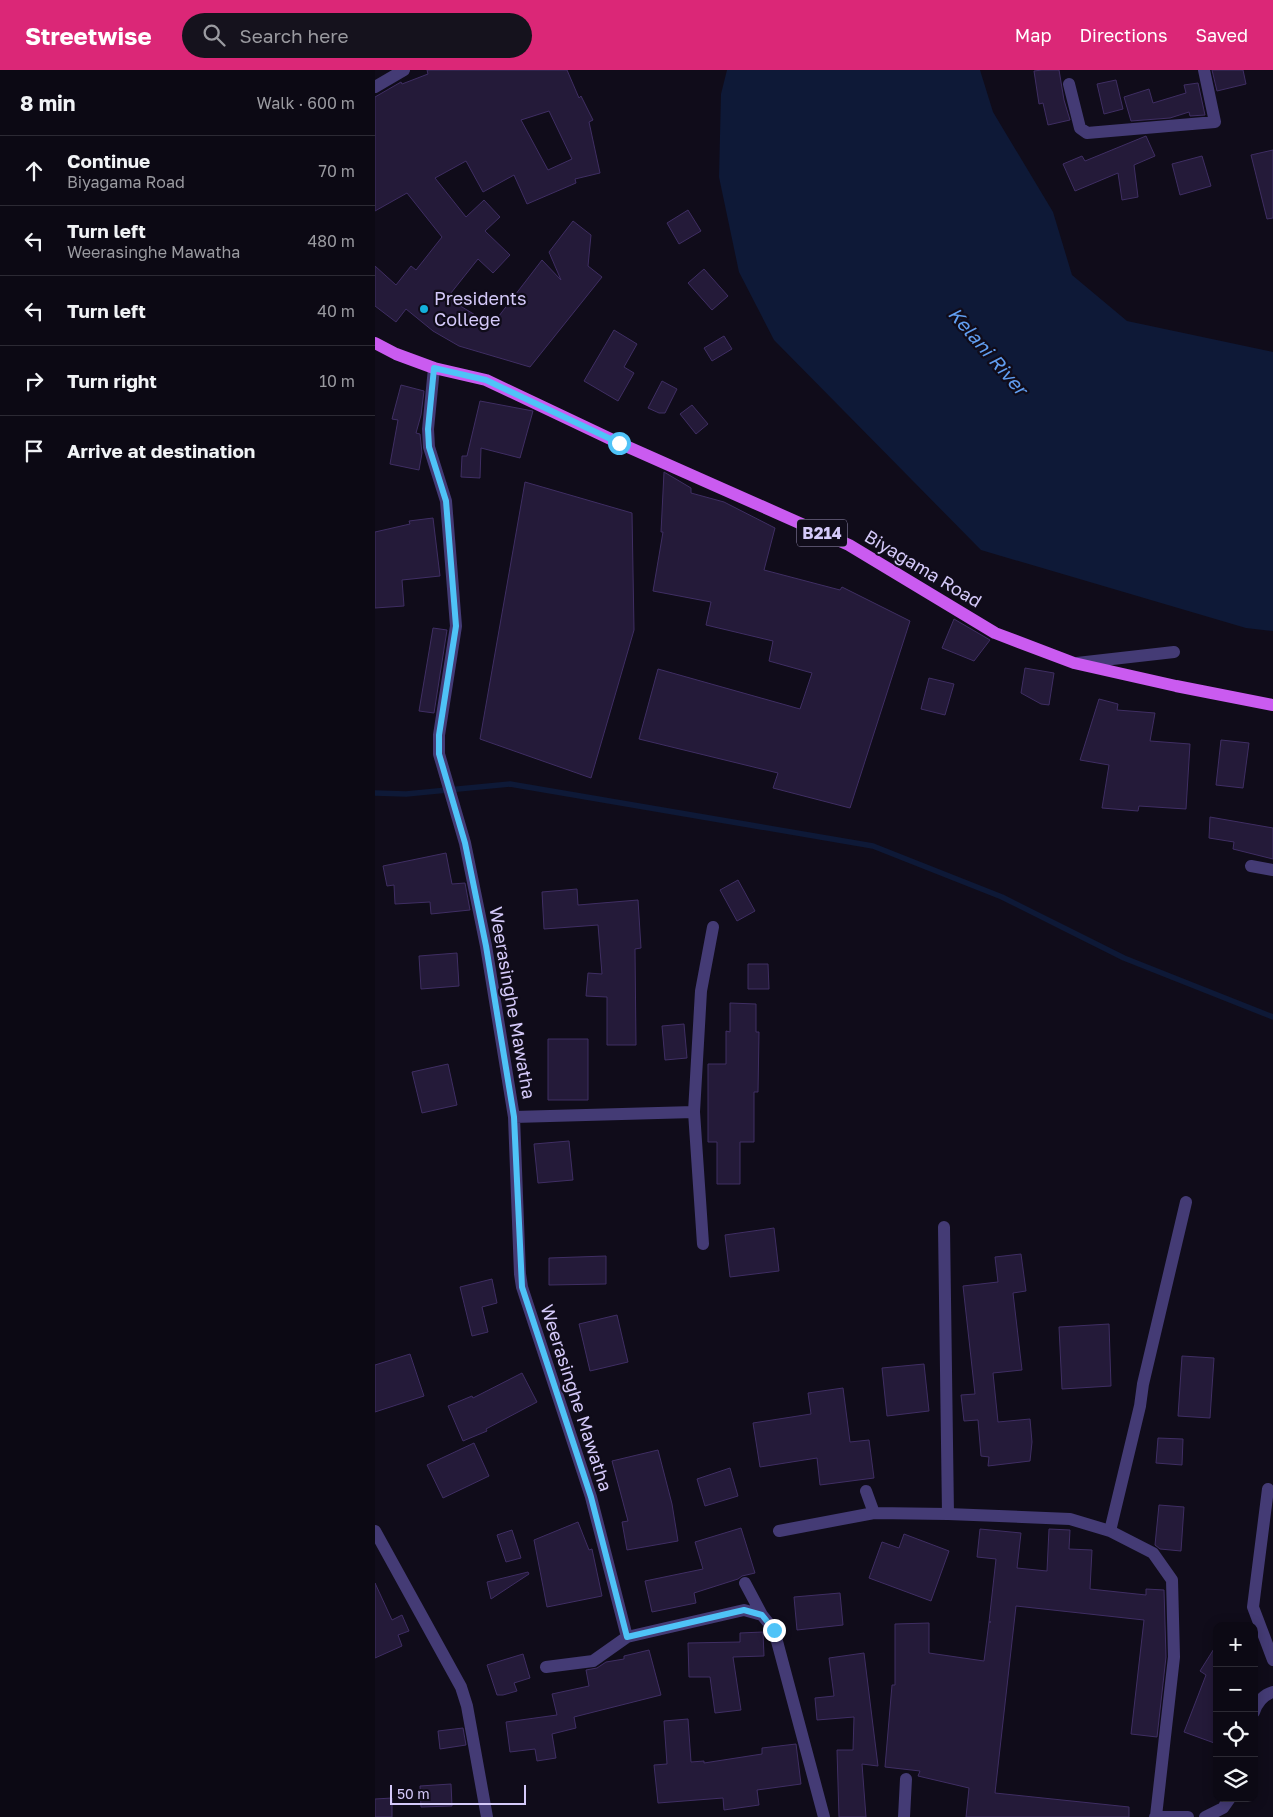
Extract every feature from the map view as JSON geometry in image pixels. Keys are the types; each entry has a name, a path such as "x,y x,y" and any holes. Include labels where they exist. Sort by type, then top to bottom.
{"main road":[{"name":"Biyagama Road","path":"375,343 396,354 434,368 486,380 619,443 849,545 995,632 1074,663 1273,706"}],"street":[{"path":"375,87 404,70"},
{"path":"1069,84 1080,128 1087,133 1215,122 1204,70"},
{"name":"Weerasinghe Mawatha","path":"434,368 428,429 429,447 446,501 456,626 439,735 439,754 465,843 486,946 514,1117 519,1264 522,1287 591,1497 627,1637"},
{"path":"1074,663 1174,652"},
{"path":"1251,866 1273,870"},
{"path":"703,1244 694,1112 701,991 713,927"},
{"path":"514,1117 694,1112"},
{"path":"1111,1530 1186,1202"},
{"path":"944,1226 948,1514"},
{"path":"1268,1489 1253,1606 1273,1660"},
{"path":"866,1491 874,1513"},
{"path":"779,1530 874,1513 948,1514 1069,1520 1111,1530 1153,1552 1172,1580 1174,1657 1156,1816 1188,1817"},
{"path":"375,1532 461,1687 467,1706 487,1817"},
{"path":"745,1583 762,1615 774,1630 825,1817"},
{"path":"546,1667 593,1661 627,1637 744,1610 762,1615"},
{"path":"1258,1703 1269,1693 1273,1692"},
{"path":"904,1817 906,1779"},
{"path":"1205,1817 1223,1808 1227,1802"}],"water":[{"name":"Kelani River","path":"727,70 980,70 993,112 1053,212 1072,275 1127,321 1273,352 1273,631 1246,628 981,550 774,340 739,272 719,177 721,94"}],"building":[{"path":"427,70 567,70 579,98 581,96 593,120 589,122 600,173 575,179 576,183 527,204 514,175 483,192 466,161 435,178 466,217 484,200 500,217 485,231 510,255 493,273 478,259 447,298 492,325 542,260 561,280 549,252 573,221 591,235 588,266 602,277 530,367 459,346 433,331 406,309 396,322 375,306 375,266 396,285 411,266 416,270 442,237 407,193 375,211 375,97 401,82 402,84 428,74","holes":["549,111 572,159 548,170 521,120"]},
{"path":"1059,70 1064,100 1070,120 1048,125 1043,103 1039,104 1034,71"},
{"path":"1212,70 1243,70 1246,84 1217,91"},
{"path":"1116,80 1123,109 1104,114 1097,84"},
{"path":"1198,83 1205,115 1190,116 1189,112 1170,118 1131,121 1124,97 1149,89 1153,103 1186,93 1184,85"},
{"path":"1146,136 1155,156 1134,165 1138,197 1122,200 1118,173 1075,191 1063,164 1082,156 1085,161"},
{"path":"1273,150 1273,218 1267,219 1251,155"},
{"path":"1202,156 1211,186 1180,195 1172,164"},
{"path":"688,210 701,231 679,244 667,223"},
{"path":"704,269 728,296 712,310 688,283"},
{"path":"614,330 637,344 624,367 634,373 618,401 584,381"},
{"path":"724,336 732,349 712,361 704,348"},
{"path":"662,381 677,389 665,413 659,413 648,408"},
{"path":"401,385 424,391 421,415 416,433 420,434 422,453 419,470 390,464 398,420 392,419"},
{"path":"480,401 533,411 520,458 481,448 480,478 461,477 462,456 467,456"},
{"path":"692,405 708,424 696,434 680,414"},
{"path":"664,472 691,488 691,493 724,502 775,528 764,570 840,590 842,587 910,621 850,808 773,788 778,773 639,739 658,669 800,709 812,673 769,661 773,641 706,625 711,602 653,591 663,532 661,532"},
{"path":"525,482 632,513 634,630 591,778 480,739"},
{"path":"433,518 440,576 402,580 404,606 375,608 375,532 410,524 409,521"},
{"path":"954,619 990,640 974,661 942,648"},
{"path":"433,628 447,630 434,713 419,711"},
{"path":"1025,668 1054,673 1049,705 1041,704 1021,693"},
{"path":"929,678 954,684 945,715 921,709"},
{"path":"1099,699 1118,704 1117,710 1155,713 1150,741 1190,744 1186,809 1139,806 1138,811 1102,808 1109,765 1080,760"},
{"path":"1221,740 1249,743 1243,788 1216,785"},
{"path":"1210,817 1273,828 1273,859 1233,849 1234,842 1209,838"},
{"path":"446,853 452,884 465,883 470,910 431,914 430,902 395,904 394,885 387,886 383,866"},
{"path":"738,880 755,911 737,921 720,890"},
{"path":"577,889 578,905 638,900 641,948 635,949 636,1045 607,1045 607,997 586,996 588,973 602,974 598,925 544,929 542,892"},
{"path":"457,953 459,986 421,989 419,956"},
{"path":"748,964 768,964 769,989 748,989"},
{"path":"730,1003 756,1004 756,1032 759,1032 758,1092 754,1092 754,1142 740,1142 740,1184 717,1184 717,1142 708,1142 708,1064 726,1064 726,1031 730,1032"},
{"path":"684,1024 687,1058 665,1060 662,1026"},
{"path":"548,1039 588,1039 588,1100 548,1100"},
{"path":"448,1064 457,1105 422,1113 412,1072"},
{"path":"569,1141 573,1180 538,1183 534,1144"},
{"path":"774,1228 779,1271 730,1277 725,1235"},
{"path":"1021,1254 1026,1291 1013,1293 1022,1370 993,1373 998,1422 1030,1419 1032,1442 1030,1461 988,1466 989,1457 981,1456 978,1420 964,1421 961,1395 975,1394 963,1286 998,1282 995,1257"},
{"path":"606,1256 606,1284 549,1285 549,1258"},
{"path":"492,1279 497,1303 482,1307 488,1332 472,1336 460,1287"},
{"path":"617,1315 628,1362 590,1371 579,1324"},
{"path":"1109,1324 1111,1386 1062,1389 1059,1327"},
{"path":"410,1354 424,1396 375,1412 375,1365"},
{"path":"1182,1356 1214,1358 1210,1418 1178,1416"},
{"path":"924,1364 929,1411 887,1416 882,1368"},
{"path":"522,1373 537,1402 486,1429 487,1431 463,1441 448,1406 472,1396 473,1398"},
{"path":"843,1388 850,1442 869,1440 874,1478 820,1485 817,1458 760,1467 753,1423 811,1414 808,1393"},
{"path":"1158,1438 1183,1439 1182,1465 1156,1463"},
{"path":"474,1443 489,1476 443,1498 427,1465"},
{"path":"658,1450 672,1504 678,1541 627,1550 622,1522 628,1521 612,1461"},
{"path":"730,1468 738,1496 705,1506 697,1479"},
{"path":"1159,1505 1184,1507 1181,1551 1160,1549 1155,1545"},
{"path":"578,1522 589,1550 592,1549 602,1596 547,1607 534,1540"},
{"path":"741,1528 755,1573 694,1593 696,1603 652,1612 645,1581 703,1569 695,1542"},
{"path":"980,1529 1021,1533 1017,1568 1047,1571 1049,1529 1070,1530 1069,1549 1092,1550 1090,1589 1146,1595 1146,1589 1164,1590 1166,1657 1157,1737 1131,1734 1144,1620 1016,1606 995,1793 1129,1807 1129,1817 966,1817 969,1788 918,1776 920,1771 885,1767 892,1685 895,1685 895,1624 929,1623 929,1653 984,1661 996,1559 977,1557"},
{"path":"512,1530 521,1558 506,1562 497,1535"},
{"path":"904,1534 949,1551 931,1601 869,1578 882,1542 899,1548"},
{"path":"528,1572 529,1574 491,1599 487,1582"},
{"path":"375,1583 392,1620 402,1615 409,1631 398,1635 402,1646 375,1658"},
{"path":"840,1593 843,1625 797,1630 794,1597"},
{"path":"763,1632 764,1656 733,1657 741,1710 715,1713 710,1677 689,1677 688,1643 740,1642 740,1633"},
{"path":"649,1650 661,1695 574,1717 576,1728 552,1734 556,1758 537,1761 535,1749 510,1752 506,1722 557,1715 552,1694 589,1686 586,1670 597,1668 606,1662 624,1659 624,1656"},
{"path":"1213,1650 1213,1743 1184,1732 1206,1675 1200,1671"},
{"path":"864,1653 878,1766 862,1764 866,1817 839,1817 837,1750 853,1750 854,1717 817,1720 815,1698 834,1696 829,1658"},
{"path":"523,1654 530,1678 514,1683 517,1691 497,1695 487,1665"},
{"path":"688,1719 691,1762 704,1761 704,1763 762,1754 762,1748 796,1744 801,1784 757,1790 759,1805 724,1810 723,1798 658,1803 654,1765 667,1764 664,1721"},
{"path":"463,1728 466,1745 440,1749 438,1731"},
{"path":"451,1784 452,1806 421,1807 420,1786"},
{"path":"392,1798 392,1817 375,1817 375,1799"}],"waterway":[{"path":"375,793 406,794 510,784 873,846 1002,897 1124,958 1273,1017"}],"place":[{"name":"Presidents College","path":"424,309"}],"route":[{"path":"619,443 486,380 434,368 428,429 429,447 446,501 456,626 439,735 439,754 465,843 486,946 514,1117 522,1287 591,1497 627,1637 744,1610 762,1615 774,1630"}]}
